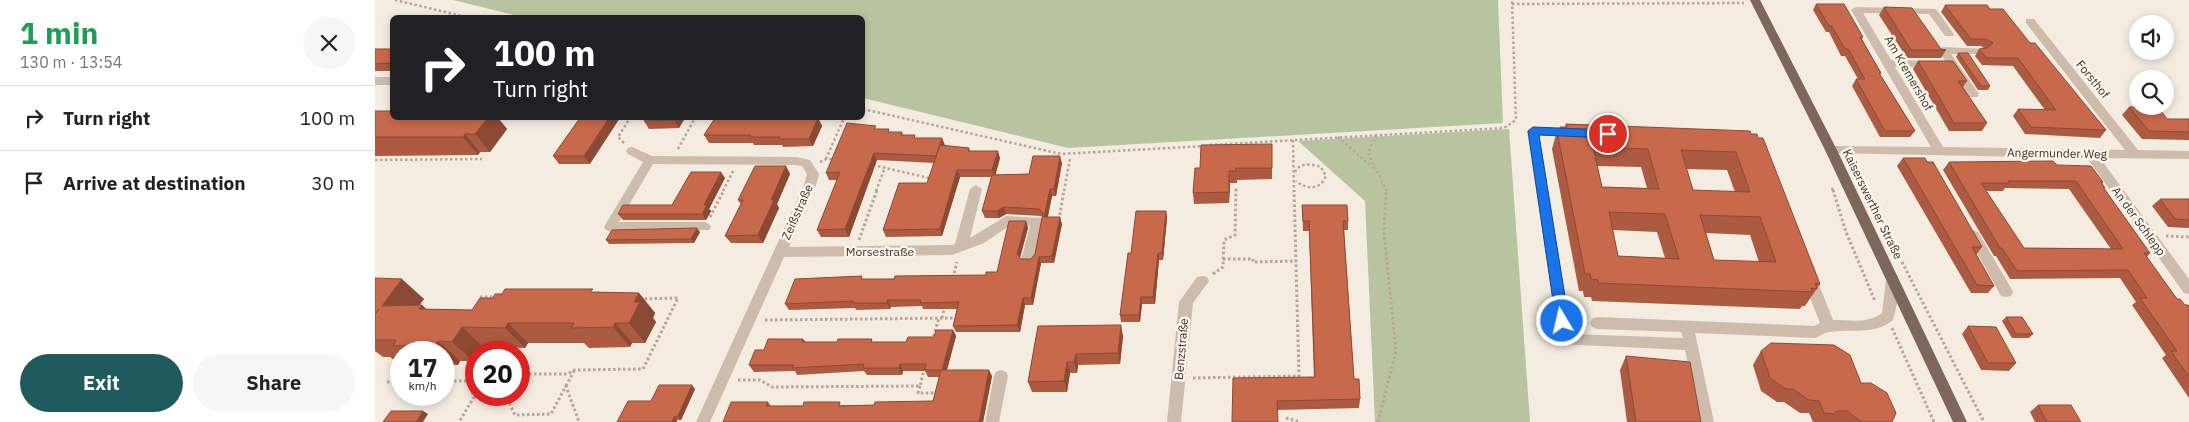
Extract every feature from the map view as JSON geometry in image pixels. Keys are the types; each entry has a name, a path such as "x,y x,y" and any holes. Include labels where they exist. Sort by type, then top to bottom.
{"main road":[{"name":"Kaiserswerther Straße","path":"1750,3 1831,150 1960,422"}],"street":[{"name":"Am Kremershof","path":"1939,150 1856,10 1932,11 1949,34"},
{"name":"Forsthof","path":"2030,21 2135,154"},
{"path":"1973,94 1943,50 1981,50"},
{"path":"1888,63 1953,64"},
{"path":"375,81 390,81"},
{"path":"1591,133 1533,131 1565,340 1691,344"},
{"name":"Angermunder Weg","path":"1831,150 1939,150 2189,155"},
{"path":"1924,150 1934,167"},
{"name":"Zeißstraße","path":"632,151 650,160 795,161 806,163 813,174 810,185 703,422"},
{"name":"An der Schlepp","path":"2090,153 2189,289"},
{"path":"650,160 611,227 705,226"},
{"path":"961,247 976,189"},
{"name":"Morsestraße","path":"780,252 952,250 979,240 1007,221 1037,222"},
{"path":"1028,260 1037,222"},
{"path":"1967,224 2006,292"},
{"path":"1803,261 1828,326"},
{"path":"1597,324 1815,332 1828,326 1856,327 1885,319 1889,311 1893,280"},
{"name":"Benzstraße","path":"1174,422 1186,302 1202,281"},
{"path":"1687,327 1707,422"},
{"path":"992,422 1001,376"}],"path":[{"path":"395,0 458,15"},
{"path":"865,109 1061,154 1504,128 1516,120 1512,2 1750,3"},
{"path":"629,120 618,137 632,151"},
{"path":"671,160 694,120"},
{"path":"826,159 843,120"},
{"path":"1376,135 1368,153 1387,191 1384,234 1396,350 1378,422"},
{"path":"1338,137 1375,170"},
{"path":"1178,378 1299,376 1293,140"},
{"path":"375,160 482,159"},
{"path":"810,167 826,159 841,159"},
{"path":"1037,222 1059,221 1070,159"},
{"path":"705,226 739,160"},
{"path":"866,163 942,181"},
{"path":"1295,174 1297,168 1311,164 1321,167 1326,176 1325,181 1320,185 1312,187 1300,185 1295,180"},
{"path":"855,251 885,167"},
{"path":"1830,181 1846,232 1873,297 1875,307"},
{"path":"1202,281 1223,267 1224,240 1235,235 1236,188"},
{"path":"951,282 961,247"},
{"path":"1223,259 1253,259 1253,262 1297,261"},
{"path":"480,297 504,297"},
{"path":"490,305 495,297"},
{"path":"530,374 567,374 575,370 645,369 671,318 678,298 639,298"},
{"path":"932,343 947,300"},
{"path":"749,320 961,318"},
{"path":"1890,323 1934,422"},
{"path":"934,335 941,335"},
{"path":"927,360 918,393 945,393"},
{"path":"511,406 515,415 551,414 575,370"},
{"path":"722,380 760,380 772,387 919,386"},
{"path":"566,386 579,422"},
{"path":"459,422 469,406"},
{"path":"1287,418 1300,422"}],"green space":[{"path":"453,0 1498,0 1503,123 1068,148 865,98 865,15 514,15"},
{"path":"1509,129 1530,422 1375,422 1365,201 1298,141"}],"building":[{"path":"1816,4 1844,4 1863,37 1860,37 1881,73 1879,73 1915,131 1885,131 1856,79 1865,79 1848,49 1845,49 1832,26 1829,26"},
{"path":"1945,5 1987,5 1990,9 2003,9 2030,43 2035,43 2106,130 2031,127 2018,109 2056,110 2018,58 1987,58 1979,49 1987,48 1993,43 1986,39 1971,39"},
{"path":"1884,7 1912,8 1941,49 1946,50 1911,50"},
{"path":"375,49 390,49 390,63 375,64"},
{"path":"1958,53 1968,53 1990,86 1981,86"},
{"path":"1918,61 1953,61 1967,81 1958,81 1987,123 1954,123"},
{"path":"375,111 390,111 390,120 486,120 475,134 465,134 463,137 375,137"},
{"path":"2136,115 2164,115 2167,119 2189,119 2189,132 2149,131"},
{"path":"579,120 608,120 584,156 553,156"},
{"path":"714,120 817,120 809,139 750,137 751,135 704,135"},
{"path":"847,123 876,126 874,129 889,129 888,132 902,132 901,135 915,135 914,138 942,138 936,156 874,153 845,229 817,230 840,172 826,173"},
{"path":"1566,124 1750,131 1751,134 1757,134 1758,138 1763,138 1820,284 1815,283 1817,289 1811,288 1812,292 1598,283 1598,280 1591,279 1590,274 1585,274 1557,131 1561,131 1560,127 1567,127","holes":["1593,147 1648,149 1659,189 1602,187","1681,150 1736,152 1750,192 1693,190","1609,212 1665,214 1679,259 1618,256","1700,215 1760,217 1776,262 1714,260"]},
{"path":"1272,144 1272,168 1236,168 1236,171 1229,171 1229,192 1193,193 1195,168 1200,168 1201,145"},
{"path":"940,145 969,148 968,151 998,151 992,170 957,170 940,229 883,230 899,183 927,183"},
{"path":"1033,156 1060,156 1054,189 1050,189 1044,217 1060,217 1052,256 1039,257 1031,298 1023,298 1017,325 953,326 959,302 920,303 921,300 887,300 887,303 853,303 853,301 785,304 795,279 862,276 861,279 894,279 895,276 986,275 986,272 997,272 1009,221 1026,221 1017,254 1021,259 1031,259 1035,254 1043,213 1039,209 1004,207 997,211 982,211 992,175 1029,174"},
{"path":"1903,158 1925,158 1927,162 1933,162 1982,247 1972,247 1994,286 1977,285"},
{"path":"2053,161 2057,165 2091,166 2103,182 2101,182 2105,188 2103,187 2150,253 2144,253 2177,299 2180,299 2185,305 2189,306 2189,377 2171,351 2177,351 2140,298 2147,298 2128,270 2017,271 2002,248 2000,248 1949,162","holes":["2076,181 2123,249 2024,248 1981,183"]},
{"path":"755,166 786,166 771,200 774,200 758,235 725,236 743,200 738,200"},
{"path":"691,172 721,172 704,205 707,205 702,214 618,214 623,205 672,205"},
{"path":"2160,199 2189,199 2189,220 2175,219"},
{"path":"1302,205 1347,205 1348,221 1343,221 1354,379 1359,379 1360,399 1277,401 1278,422 1232,422 1233,378 1315,377 1309,221 1303,221"},
{"path":"1136,211 1166,211 1162,253 1158,253 1153,297 1141,297 1139,315 1120,315 1128,253 1131,253"},
{"path":"697,228 691,239 606,240 612,230"},
{"path":"375,278 402,279 382,306 422,305 419,309 472,310 480,298 493,298 495,294 502,294 505,289 593,289 590,292 639,293 634,302 640,302 629,323 615,323 613,327 571,328 574,323 508,323 505,328 462,327 453,341 375,340 375,315 379,309 375,314"},
{"path":"2006,317 2022,317 2033,334 2016,334"},
{"path":"1121,325 1118,353 1076,354 1074,362 1067,362 1064,381 1028,382 1038,326"},
{"path":"1968,326 1996,327 2016,363 1988,363"},
{"path":"936,330 953,330 942,370 925,370 926,364 900,364 899,368 863,368 864,364 792,368 794,365 749,365 755,350 764,350 768,339 803,339 802,342 837,342 838,339 872,339 871,342 906,342 908,337 934,337"},
{"path":"1771,343 1834,345 1850,355 1861,383 1871,383 1887,393 1896,413 1892,422 1862,422 1847,411 1837,411 1834,414 1824,413 1819,401 1809,400 1793,389 1786,389 1770,378 1761,351"},
{"path":"1626,356 1690,362 1701,422 1636,422"},
{"path":"941,370 989,370 979,422 723,422 731,402 768,402 766,406 803,406 804,402 840,402 839,406 874,405 875,402 933,401"},
{"path":"659,385 692,385 678,416 674,417 672,422 617,422 628,401 651,401"},
{"path":"2038,405 2071,405 2081,422 2047,422"},
{"path":"391,411 423,411 416,422 383,422"}],"route":[{"path":"1562,321 1533,131 1608,134"}]}
